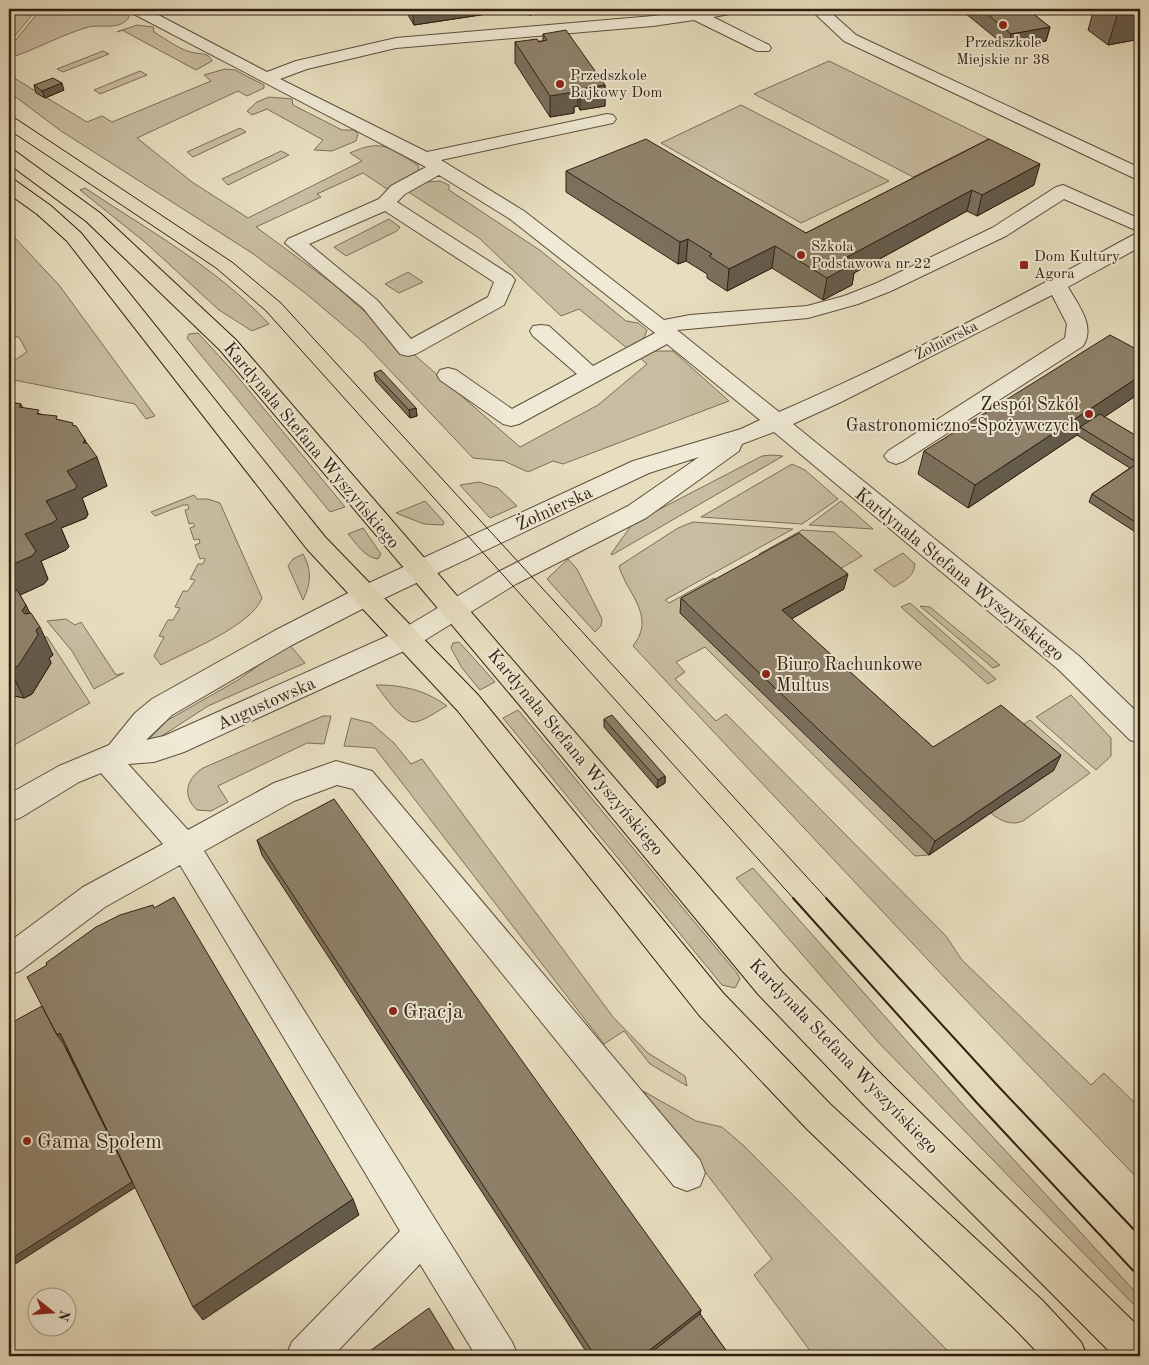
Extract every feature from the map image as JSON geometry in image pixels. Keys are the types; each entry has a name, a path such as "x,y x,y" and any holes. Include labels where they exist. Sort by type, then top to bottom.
{"main road":[{"name":"Kardynała Stefana Wyszyńskiego","path":"9,154 92,217 209,326 245,364 770,983 876,1093 1140,1355"},
{"path":"9,185 44,210 74,238 306,531 365,596 408,638 468,703 711,1004 812,1110 1029,1315 1067,1356"}],"street":[{"path":"266,78 302,64 396,43 653,21 734,9"},
{"path":"818,9 850,38 1140,175"},
{"name":"Kardynała Stefana Wyszyńskiego","path":"144,10 266,78 433,163 517,215 665,331 1069,663 1140,732"},
{"path":"697,15 763,48"},
{"path":"386,203 504,280 497,301 408,349 370,304 295,243 386,203 398,190 433,163 607,119"},
{"path":"448,375 511,419 592,376 665,331 690,321 808,312 851,300 884,287 999,232 1064,191 1140,226"},
{"name":"Żołnierska","path":"365,596 641,467 749,434 833,397 1056,285 1140,239"},
{"path":"896,456 1075,340 1078,324 1056,285"},
{"path":"541,331 592,376"},
{"name":"Żołnierska","path":"408,638 507,578 637,512 749,434"},
{"name":"Augustowska","path":"113,756 162,707 283,638 365,596"},
{"name":"Augustowska","path":"9,809 70,774 113,756 154,751 174,744 408,638"},
{"path":"113,756 185,847 498,1356"},
{"path":"9,961 94,897 284,792 336,773 362,779 687,1173"},
{"path":"306,1356 423,1234"}],"shaded area":[{"path":"9,9 37,9 9,43"},
{"path":"41,9 119,9 129,17 116,26 89,27 9,58 9,48"},
{"path":"137,25 153,27 154,32 184,50 207,55 212,61 196,70 122,30"},
{"path":"103,51 109,54 63,72 57,69"},
{"path":"829,61 989,139 913,177 754,94"},
{"path":"225,69 235,70 264,85 264,88 247,96 238,91 137,138 192,182 248,218 362,161 350,153 370,146 386,147 418,165 419,171 387,189 363,173 317,194 321,197 256,227 332,283 520,447 598,405 647,364 639,357 651,351 673,351 729,401 563,464 553,461 528,472 504,461 473,458 363,342 304,292 252,253 61,131 9,92 9,75 87,122 102,116 112,122 211,81 204,75"},
{"path":"140,71 147,75 100,94 94,90"},
{"path":"269,97 292,99 293,105 342,130 354,130 358,134 356,141 332,151 314,150 323,140 267,109 252,115 247,111 257,102"},
{"path":"741,105 889,181 801,223 661,143"},
{"path":"240,128 246,132 193,157 187,152"},
{"path":"281,151 289,155 228,185 222,179"},
{"path":"440,181 449,185 449,190 541,251 626,321 638,323 647,330 644,338 628,349 579,309 561,316 479,238 407,191 427,182"},
{"path":"85,188 205,267 249,304 269,324 252,331 219,310 146,243 80,190"},
{"path":"389,219 400,227 397,231 346,256 334,247"},
{"path":"9,238 15,238 59,285 155,416 146,419 135,404 9,379 9,364 27,352 19,337 9,337"},
{"path":"408,272 423,282 399,293 385,284"},
{"path":"198,333 232,370 345,507 330,512 187,338 189,334"},
{"path":"762,456 783,456 611,554 633,523"},
{"path":"792,464 805,470 838,499 802,524 701,517"},
{"path":"479,482 498,488 517,506 490,518 460,485"},
{"path":"194,495 197,499 208,499 220,503 262,598 256,608 233,628 161,665 154,656 164,637 159,636 168,620 173,620 180,608 175,607 183,591 188,591 195,580 190,579 198,564 203,564 205,560 204,558 200,559 195,545 200,543 199,539 194,540 190,528 195,526 193,523 189,524 185,510 189,509 188,505 183,505 155,516 151,512"},
{"path":"425,501 444,522 443,525 424,524 396,513"},
{"path":"841,501 873,529 809,525"},
{"path":"693,522 793,529 665,600 669,603 714,578 929,855 915,856 705,647 676,662 685,672 675,679 716,721 726,714 946,936 962,960 1091,1085 1104,1073 1140,1108 1140,1181 961,995 633,646 639,637 641,629 641,613 619,566 678,528"},
{"path":"363,528 381,554 378,559 365,553 348,534"},
{"path":"802,530 834,532 862,556 828,576 767,561 759,554"},
{"path":"903,553 915,564 913,572 908,578 894,587 874,570"},
{"path":"303,554 308,566 309,577 308,588 303,600 288,566 293,559"},
{"path":"568,559 577,569 602,619 601,626 595,632 547,579"},
{"path":"910,603 996,679 988,684 901,607"},
{"path":"920,606 930,607 1000,665 993,668"},
{"path":"66,619 75,625 81,622 116,675 124,673 94,689 72,651 47,621"},
{"path":"37,635 47,637 90,703 9,748 9,695 24,698 32,694 51,663"},
{"path":"459,642 495,682 480,690 462,668 451,648 453,643"},
{"path":"289,644 305,663 208,706 151,743 146,742 168,720 238,680"},
{"path":"376,685 395,686 422,692 447,706 423,719 415,722 410,721 394,708"},
{"path":"1071,695 1111,738 1111,756 1096,770 1036,717"},
{"path":"518,710 737,973 740,979 735,988 722,985 503,718"},
{"path":"323,716 331,716 324,744 307,743 218,786 228,802 211,811 197,810 192,805 189,799 188,788 197,772"},
{"path":"351,718 371,723 394,743 411,764 422,759 613,1017 648,1053 685,1076 687,1086 650,1064 624,1031 604,1044 375,748 344,746"},
{"path":"1030,720 1090,773 1023,821 1010,823 991,813 1011,733"},
{"path":"753,868 967,1109 1140,1297 1140,1311 878,1042 736,878"},
{"path":"643,1091 696,1121 722,1127 743,1145 953,1356 814,1356 754,1275 772,1259"}],"building":[{"path":"981,9 1027,9 1050,27 1011,34"},
{"path":"566,30 605,85 580,89 578,85 571,87 574,92 550,96 515,42 537,39 539,42 547,40 543,34"},
{"path":"53,78 62,83 42,91 34,85"},
{"path":"646,139 806,233 989,139 1040,164 982,195 972,190 847,257 856,262 827,278 775,246 729,269 709,256 712,254 688,239 680,242 566,171"},
{"path":"1110,335 1140,351 1140,376 975,485 924,451"},
{"path":"381,370 416,408 409,410 374,373"},
{"path":"9,402 21,404 19,407 39,410 37,414 57,416 56,419 73,423 72,425 76,426 85,440 83,443 87,443 97,457 67,471 77,486 75,489 46,501 57,519 25,534 36,551 32,556 9,566"},
{"path":"1100,414 1140,438 1140,525 1092,494 1138,463 1080,427"},
{"path":"799,533 848,574 782,610 933,747 1001,705 1061,755 935,841 681,598"},
{"path":"9,577 12,584 10,590 17,590 26,605 22,611 25,614 31,613 40,627 36,630 38,635 18,666 10,670 9,670"},
{"path":"612,715 665,776 658,780 604,719"},
{"path":"334,799 701,1310 642,1356 595,1356 257,840"},
{"path":"174,897 353,1199 193,1307 60,1033 57,1035 27,977 47,965 46,963 96,927 120,915 153,905 154,908"},
{"path":"42,1006 63,1043 132,1182 9,1260 9,1024"},
{"path":"429,1308 458,1356 363,1356"},
{"path":"700,1314 730,1356 647,1356"}],"tram line":[{"path":"9,114 232,262 281,303 827,899"},
{"path":"9,130 216,268 266,311 794,899"},
{"path":"793,898 977,1103 1140,1278"},
{"path":"826,898 998,1086 1140,1236"}],"place":[{"name":"Przedszkole Miejskie nr 38","path":"1003,25"},
{"name":"Przedszkole Bajkowy Dom","path":"560,84"},
{"name":"Szkoła Podstawowa nr 22","path":"801,255"},
{"name":"Dom Kultury Agora","path":"1024,265"},
{"name":"Zespół Szkół Gastronomiczno-Spożywczych","path":"1089,414"},
{"name":"Biuro Rachunkowe Multus","path":"766,674"},
{"name":"Gracja","path":"393,1011"},
{"name":"Gama Społem","path":"27,1141"}]}
